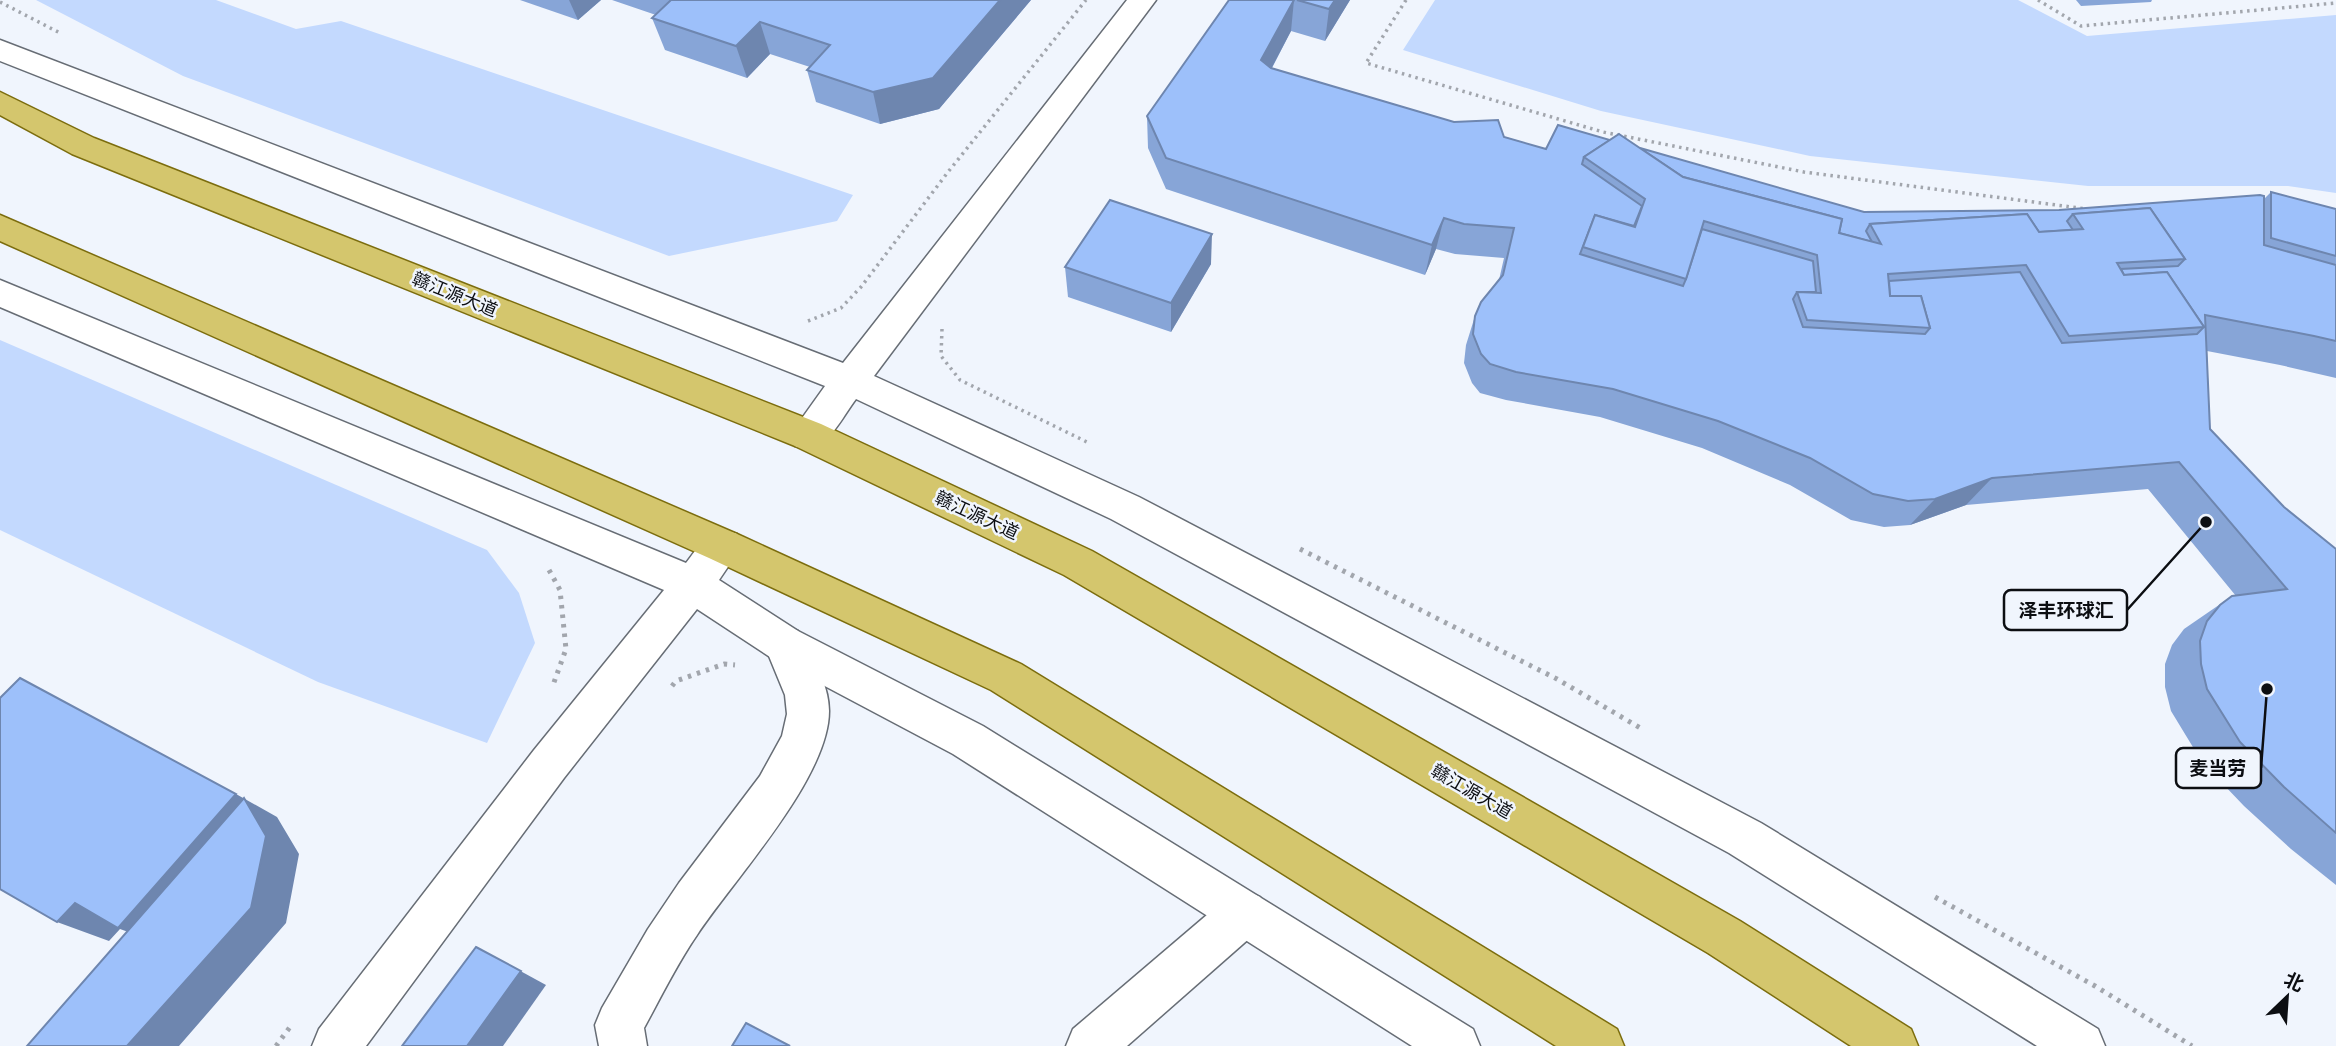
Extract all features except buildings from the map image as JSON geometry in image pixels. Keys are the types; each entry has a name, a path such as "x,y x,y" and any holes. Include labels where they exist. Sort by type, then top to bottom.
{"main road":[{"name":"赣江源大道","path":"0,102 83,146 807,435 1078,563 1724,937 1894,1046"},
{"path":"0,227 723,546 1006,677 1600,1046"}],"street":[{"path":"807,435 1142,0"},
{"path":"0,50 851,381 1125,508 1745,838 2081,1046"},
{"path":"0,293 690,583 784,644 968,740 1456,1046"},
{"path":"336,1046 549,764 690,583 723,546"},
{"path":"623,1046 619,1025 680,919 734,850 785,774 801,742 808,713 802,678 784,644"},
{"path":"1090,1046 1244,913"}],"path":[{"path":"797,324 818,319 841,308 861,287 948,172 1086,0"},
{"path":"1406,0 1366,63 1603,132 1804,172 2097,210"},
{"path":"2038,0 2081,26 2336,3"},
{"path":"0,2 67,37"},
{"path":"542,559 560,590 566,649 552,687"},
{"path":"668,690 676,681 724,664 771,670 803,688"},
{"path":"276,1046 293,1024"}],"shaded area":[{"path":"36,0 216,0 296,29 341,21 853,195 837,221 669,256 183,76"},
{"path":"1435,0 2018,0 2087,36 2336,15 2336,193 2288,186 2088,186 1810,156 1601,111 1403,50"},
{"path":"0,340 487,550 519,593 535,643 487,743 318,682 0,530"}],"place":[{"name":"泽丰环球汇","path":"2206,522"},
{"name":"麦当劳","path":"2267,689"}]}
